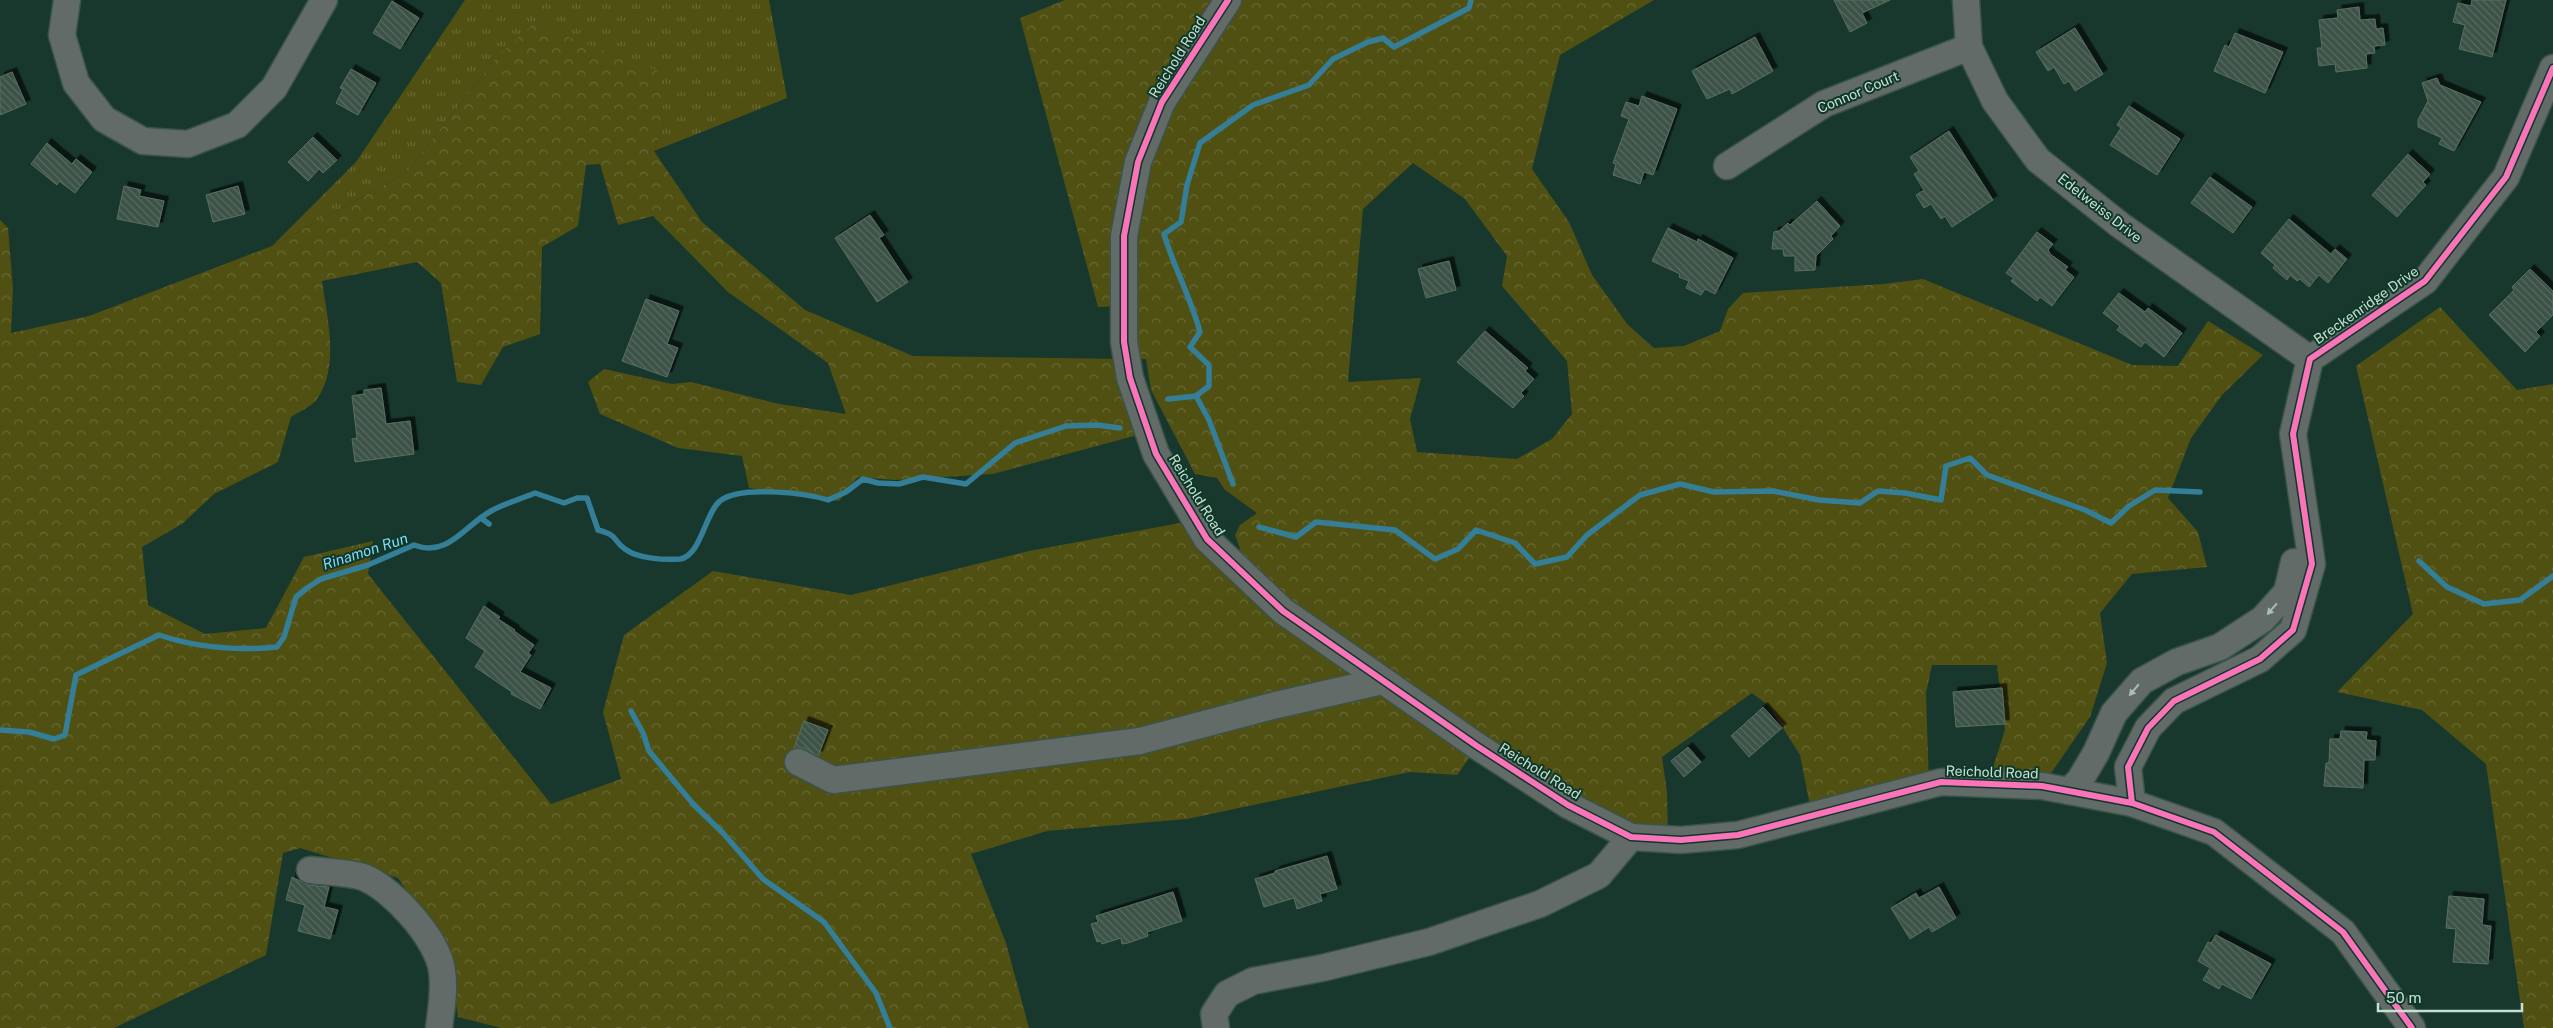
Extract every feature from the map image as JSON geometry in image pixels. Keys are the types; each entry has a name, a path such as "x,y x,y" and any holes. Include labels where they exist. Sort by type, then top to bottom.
{"street":[{"path":"67,0 62,35 76,83 104,119 143,141 188,144 237,125 274,88 324,0"},
{"name":"Reichold Road","path":"1228,0 1162,102 1138,162 1124,236 1124,342 1130,378 1156,454 1207,539 1284,611 1477,746 1568,805 1631,836 1681,840 1738,835 1941,782 2027,784 2069,791 2132,803 2214,832 2343,932 2412,1028"},
{"name":"Edelweiss Drive","path":"1966,0 1969,47 1995,101 2038,160 2120,224 2310,359"},
{"name":"Connor Court","path":"1727,166 1824,104 1969,47"},
{"name":"Breckenridge Drive","path":"2132,803 2128,767 2148,728 2174,700 2260,659 2293,630 2312,564 2293,434 2310,359 2425,280 2506,177 2553,68"},
{"path":"2069,791 2080,780 2096,753 2114,714 2142,681 2177,662 2220,647 2263,619 2287,592 2295,557 2307,534"},
{"path":"798,762 833,780 1140,741 1272,706 1382,681"},
{"path":"1216,1028 1214,1014 1227,994 1253,981 1322,968 1429,942 1540,904 1599,875 1631,836"},
{"path":"310,870 361,877 377,884 407,911 434,948 442,969 444,989 439,1028"}],"green space":[{"path":"465,0 769,0 787,98 654,151 665,119 496,58 406,173 272,246 356,162"},
{"path":"1065,0 1654,0 1560,55 1532,169 1569,222 1592,275 1628,325 1654,348 1684,346 1720,331 1728,309 1743,293 1883,284 1923,279 2132,365 2178,366 2208,321 2263,355 2222,395 2191,438 2168,498 2198,532 2207,567 2132,574 2100,613 2107,663 2090,717 2042,786 1988,783 2005,730 1997,665 1932,665 1926,693 1929,786 1812,816 1800,755 1769,706 1752,693 1662,757 1667,792 1668,839 1631,837 1477,747 1457,775 1410,772 1187,819 1047,831 971,854 1006,943 1029,1028 501,1028 458,1017 448,951 398,878 300,848 283,853 266,955 114,1028 0,1028 0,220 8,228 13,289 11,333 89,316 272,246 406,173 496,58 533,24 657,70 665,119 654,151 702,222 805,310 913,356 1127,359 1124,306 1098,307 1020,18","holes":["1413,163 1465,199 1507,256 1502,286 1567,361 1572,414 1552,439 1517,459 1417,452 1410,419 1421,378 1348,382 1363,209","600,164 618,225 653,216 728,292 828,363 846,414 779,404 691,382 672,384 604,369 588,382 600,414 678,448 742,456 749,488 839,501 858,477 895,480 993,474 1149,432 1127,359 1146,359 1151,390 1195,474 1217,478 1225,490 1257,513 1240,525 1235,535 1240,549 1228,558 1196,520 1029,551 851,595 713,571 624,635 603,712 621,779 551,804 368,574 373,541 304,557 266,628 205,634 148,605 142,547 182,524 214,494 278,462 291,417 315,402 324,386 328,372 330,341 322,281 417,262 441,283 457,382 481,385 503,347 540,334 542,247 578,226 586,165"]},
{"path":"2440,307 2517,390 2553,384 2553,1028 2524,1028 2486,764 2422,710 2337,692 2413,614 2356,366"}],"building":[{"path":"1834,0 1890,0 1862,13 1867,23 1850,32"},
{"path":"2472,0 2506,0 2492,57 2459,49 2465,25 2453,22 2458,3 2471,6"},
{"path":"392,1 419,18 400,49 373,33"},
{"path":"2359,7 2360,20 2375,19 2376,29 2383,28 2385,45 2374,46 2375,53 2366,54 2367,68 2336,72 2335,64 2319,66 2317,48 2322,48 2319,20 2338,18 2337,10"},
{"path":"2075,28 2103,74 2075,91 2069,81 2064,84 2054,67 2048,71 2036,52"},
{"path":"2235,33 2283,52 2265,93 2214,71 2225,45 2229,47"},
{"path":"1755,37 1773,71 1732,94 1730,89 1707,99 1692,71"},
{"path":"351,69 376,83 358,115 336,103 343,89 340,88"},
{"path":"12,72 26,104 0,115 0,77"},
{"path":"2437,78 2440,85 2481,102 2454,151 2439,144 2442,138 2418,127 2418,120 2428,101 2422,83"},
{"path":"1642,96 1677,109 1653,175 1644,172 1640,184 1613,175 1616,164 1613,163 1629,119 1621,116 1626,102 1639,106"},
{"path":"2129,106 2180,139 2157,175 2110,145 2121,128 2117,125"},
{"path":"1949,131 1993,200 1952,227 1945,216 1941,219 1931,204 1924,208 1916,195 1924,190 1914,174 1919,171 1910,157"},
{"path":"313,137 337,160 323,173 319,169 308,181 288,162"},
{"path":"47,143 72,164 76,159 92,172 75,193 59,181 57,185 31,164"},
{"path":"2408,154 2430,174 2423,182 2426,185 2397,217 2372,195"},
{"path":"2210,177 2252,207 2233,233 2191,203"},
{"path":"124,186 141,190 139,196 164,201 158,227 117,219"},
{"path":"238,186 245,214 213,222 206,195"},
{"path":"1817,201 1840,226 1831,236 1833,239 1816,256 1815,270 1795,271 1795,256 1784,256 1783,249 1772,249 1774,232 1779,231 1788,223 1790,225"},
{"path":"870,215 884,235 879,238 908,282 877,302 835,238"},
{"path":"2289,219 2331,254 2335,249 2347,259 2328,283 2319,275 2309,287 2300,279 2297,281 2290,275 2287,280 2273,268 2275,265 2261,253"},
{"path":"1668,228 1697,242 1698,239 1733,258 1715,294 1705,289 1701,295 1686,288 1689,281 1679,277 1680,274 1652,261"},
{"path":"2037,232 2053,244 2048,250 2050,254 2068,267 2065,270 2074,277 2052,306 2040,297 2037,301 2011,281 2014,278 2006,273"},
{"path":"1449,261 1456,290 1426,298 1418,269"},
{"path":"2530,269 2553,291 2553,315 2536,332 2540,336 2525,352 2489,315 2514,290 2512,287"},
{"path":"2119,293 2145,312 2148,308 2182,333 2164,357 2145,342 2141,347 2117,330 2120,326 2103,313"},
{"path":"646,299 679,311 667,344 678,348 667,377 622,361"},
{"path":"1485,331 1528,368 1525,371 1534,379 1521,393 1524,396 1513,408 1457,362"},
{"path":"381,388 386,424 410,421 414,454 355,462 352,439 357,438 352,396 364,394 364,390"},
{"path":"484,606 500,617 498,619 534,645 528,653 531,655 520,672 551,688 540,709 511,694 512,692 475,667 485,651 466,638"},
{"path":"2002,688 2005,724 1956,727 1953,692"},
{"path":"1763,707 1782,728 1749,757 1731,736"},
{"path":"804,721 828,730 818,756 804,748 794,748"},
{"path":"2341,731 2367,732 2366,740 2376,741 2375,760 2364,760 2363,788 2324,786 2326,763 2329,763 2330,739 2340,739"},
{"path":"1688,747 1701,762 1684,777 1671,761"},
{"path":"1327,856 1337,889 1320,894 1322,901 1297,909 1294,898 1264,907 1255,879 1275,873 1275,871"},
{"path":"292,877 308,885 329,887 324,907 338,910 330,939 298,931 305,905 286,900"},
{"path":"1939,887 1956,918 1932,932 1929,927 1910,939 1891,908 1916,893 1919,898"},
{"path":"1173,892 1182,921 1147,932 1148,936 1128,943 1122,944 1121,938 1102,944 1101,941 1097,942 1091,924 1098,922 1096,916"},
{"path":"2449,896 2484,899 2482,925 2491,926 2488,964 2453,962 2456,929 2446,928"},
{"path":"2216,935 2271,964 2251,999 2222,984 2219,989 2203,980 2210,968 2198,961 2208,942 2211,943"}],"waterway":[{"path":"1168,399 1196,396 1209,386 1209,365 1190,347 1200,332 1164,234 1181,222 1187,185 1200,143 1253,105 1309,85 1333,59 1368,42 1383,38 1394,47 1469,8 1471,0"},
{"path":"1196,396 1209,420 1233,484"},
{"name":"Rinamon Run","path":"0,730 29,732 54,739 65,735 76,675 159,635 203,646 247,649 277,647 284,637 296,597 321,579 368,565 414,545 426,548 446,544 491,511 535,493 564,503 577,498 587,498 598,530 613,536 625,549 644,557 680,559 687,556 693,550 715,507 720,501 729,496 742,493 773,492 805,495 828,500 846,492 863,479 878,483 899,484 923,477 966,484 1015,443 1066,426 1097,425 1120,428"},
{"path":"1259,527 1296,537 1316,522 1395,530 1435,559 1458,549 1476,530 1515,543 1535,564 1567,557 1587,535 1640,495 1680,484 1714,492 1773,491 1819,500 1860,503 1878,491 1905,493 1941,500 1946,466 1970,458 1987,475 2085,510 2111,523 2129,506 2155,490 2200,492"},
{"name":"Rinamon Run","path":"481,518 489,524"},
{"path":"2419,561 2447,587 2484,604 2520,600 2553,576"},
{"path":"631,711 643,733 649,751 694,805 723,833 763,879 824,922 876,993 890,1028"}],"cycle path":[{"path":"1228,0 1162,102 1138,162 1124,236 1124,342 1130,378 1156,454 1207,539 1283,611 1477,746 1568,805 1631,837 1681,840 1738,835 1941,782 2042,786 2132,803 2214,832 2343,932 2412,1028"},
{"path":"2132,803 2128,767 2148,728 2174,701 2260,659 2293,630 2312,564 2293,434 2310,359 2425,281 2506,177 2553,68"}]}
